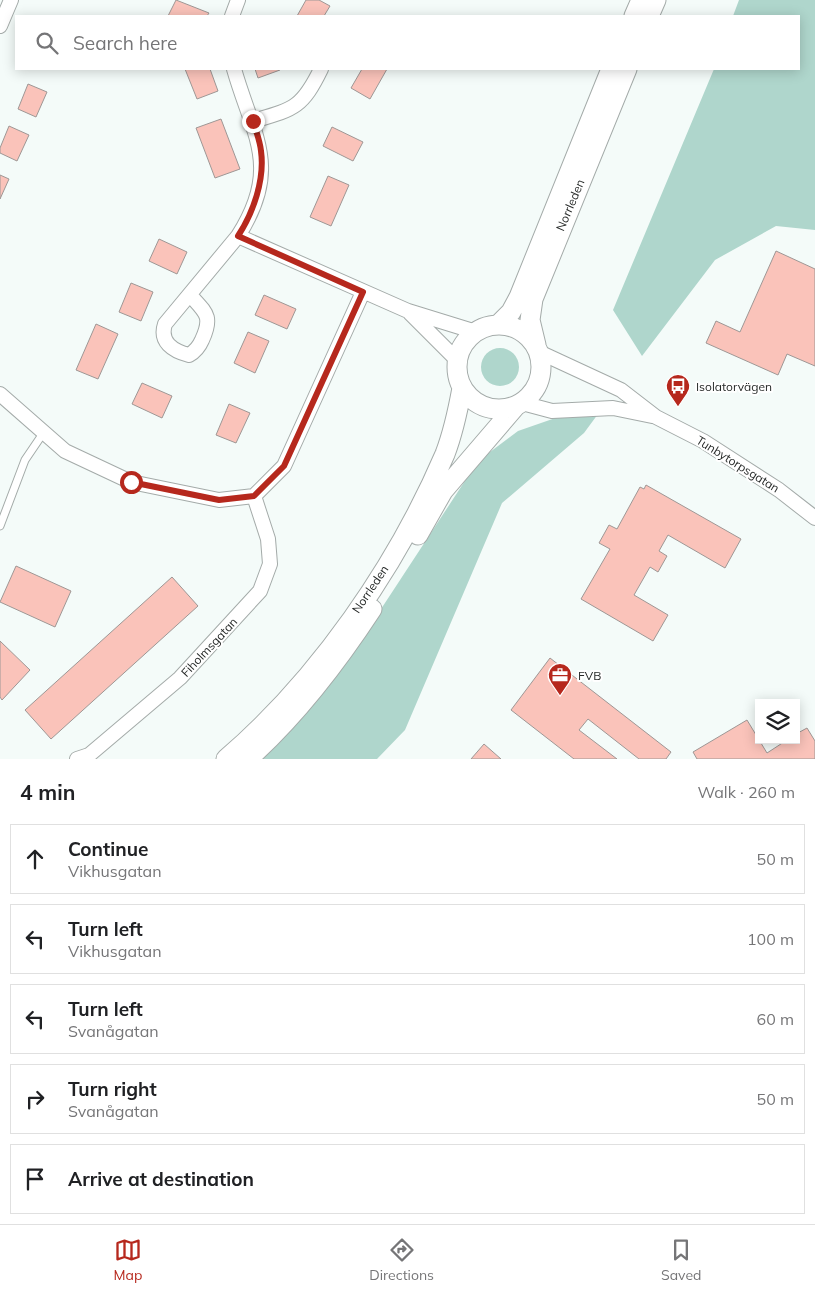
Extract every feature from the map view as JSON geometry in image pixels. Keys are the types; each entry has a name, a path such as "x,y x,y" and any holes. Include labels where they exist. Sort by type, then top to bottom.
{"main road":[{"path":"634,15 641,0"},
{"path":"649,15 656,0"},
{"name":"Norrleden","path":"498,325 511,312 519,297 611,70"},
{"name":"Norrleden","path":"537,349 530,320 533,299 627,70"},
{"path":"498,325 521,331 537,349 541,359 541,376 535,391 519,405 499,410 484,407 473,400 462,388 458,379 457,360 463,345 476,332 498,325"},
{"name":"Norrleden","path":"226,759 289,700 378,580 412,522 445,452 462,388"},
{"name":"Norrleden","path":"248,759 302,705 346,648 387,586 443,491 519,405"}],"street":[{"path":"0,26 10,0"},
{"path":"232,15 238,0"},
{"path":"190,295 238,236 247,222 260,180 261,151 253,121 234,70"},
{"path":"253,121 285,112 300,104 310,91 320,70"},
{"path":"238,236 408,311 476,332"},
{"path":"0,394 65,451 131,482 219,500 254,496 284,466 363,292"},
{"path":"408,311 457,360"},
{"name":"Tunbytorpsgatan","path":"537,349 621,390 656,417 703,441 779,490 815,518"},
{"name":"Tunbytorpsgatan","path":"519,405 552,411 613,408 656,417"},
{"name":"Fiholmsgatan","path":"76,759 89,755 180,678 260,591 270,564 268,539 254,496"}],"lane":[{"path":"0,526 25,460 44,432"}],"green space":[{"path":"739,0 815,0 815,230 776,226 715,260 642,356 613,310 714,70 800,70 800,15 733,15"},
{"path":"500,348 513,354 519,367 513,380 500,386 487,380 481,367 487,354"},
{"path":"598,414 584,433 502,503 405,730 377,759 259,759 364,635 478,461 518,431 564,415"}],"building":[{"path":"176,0 209,13 208,15 168,15"},
{"path":"306,0 319,0 330,6 325,15 298,15"},
{"path":"185,70 210,70 218,91 197,99"},
{"path":"255,70 280,70 258,78"},
{"path":"361,70 386,70 370,99 351,88"},
{"path":"28,84 47,92 36,117 18,109"},
{"path":"221,119 240,169 215,178 196,128"},
{"path":"9,126 29,135 17,161 0,153 0,148"},
{"path":"332,127 363,142 353,161 323,146"},
{"path":"0,175 9,179 0,199"},
{"path":"328,176 349,185 331,226 310,217"},
{"path":"159,239 187,252 177,274 149,261"},
{"path":"776,251 815,269 815,366 787,354 778,375 706,343 716,321 740,332"},
{"path":"131,283 153,292 141,321 119,312"},
{"path":"264,295 296,309 287,329 255,315"},
{"path":"96,324 118,334 98,379 76,370"},
{"path":"248,332 269,341 255,373 234,363"},
{"path":"142,383 172,396 162,418 132,404"},
{"path":"229,404 250,413 236,443 216,435"},
{"path":"646,485 741,539 725,568 668,535 659,551 667,556 658,572 650,567 634,595 668,615 653,641 581,599 610,549 599,543 609,525 617,529 640,487 644,489"},
{"path":"16,566 71,591 55,627 0,602"},
{"path":"172,577 198,606 51,739 25,710"},
{"path":"0,641 30,670 2,700 0,697"},
{"name":"FVB","path":"550,658 671,752 666,759 639,759 588,719 579,730 617,759 574,759 511,710"},
{"path":"747,720 755,733 755,744 762,744 767,753 781,744 800,744 800,732 807,728 815,741 815,759 697,759 693,752"},
{"path":"484,744 501,759 471,759"}],"place":[{"name":"Isolatorvägen","path":"678,407"},
{"name":"FVB","path":"560,696"}],"route":[{"path":"131,482 219,500 254,496 274,479 284,466 363,292 238,236 247,222 260,180 261,151 253,121"}]}
